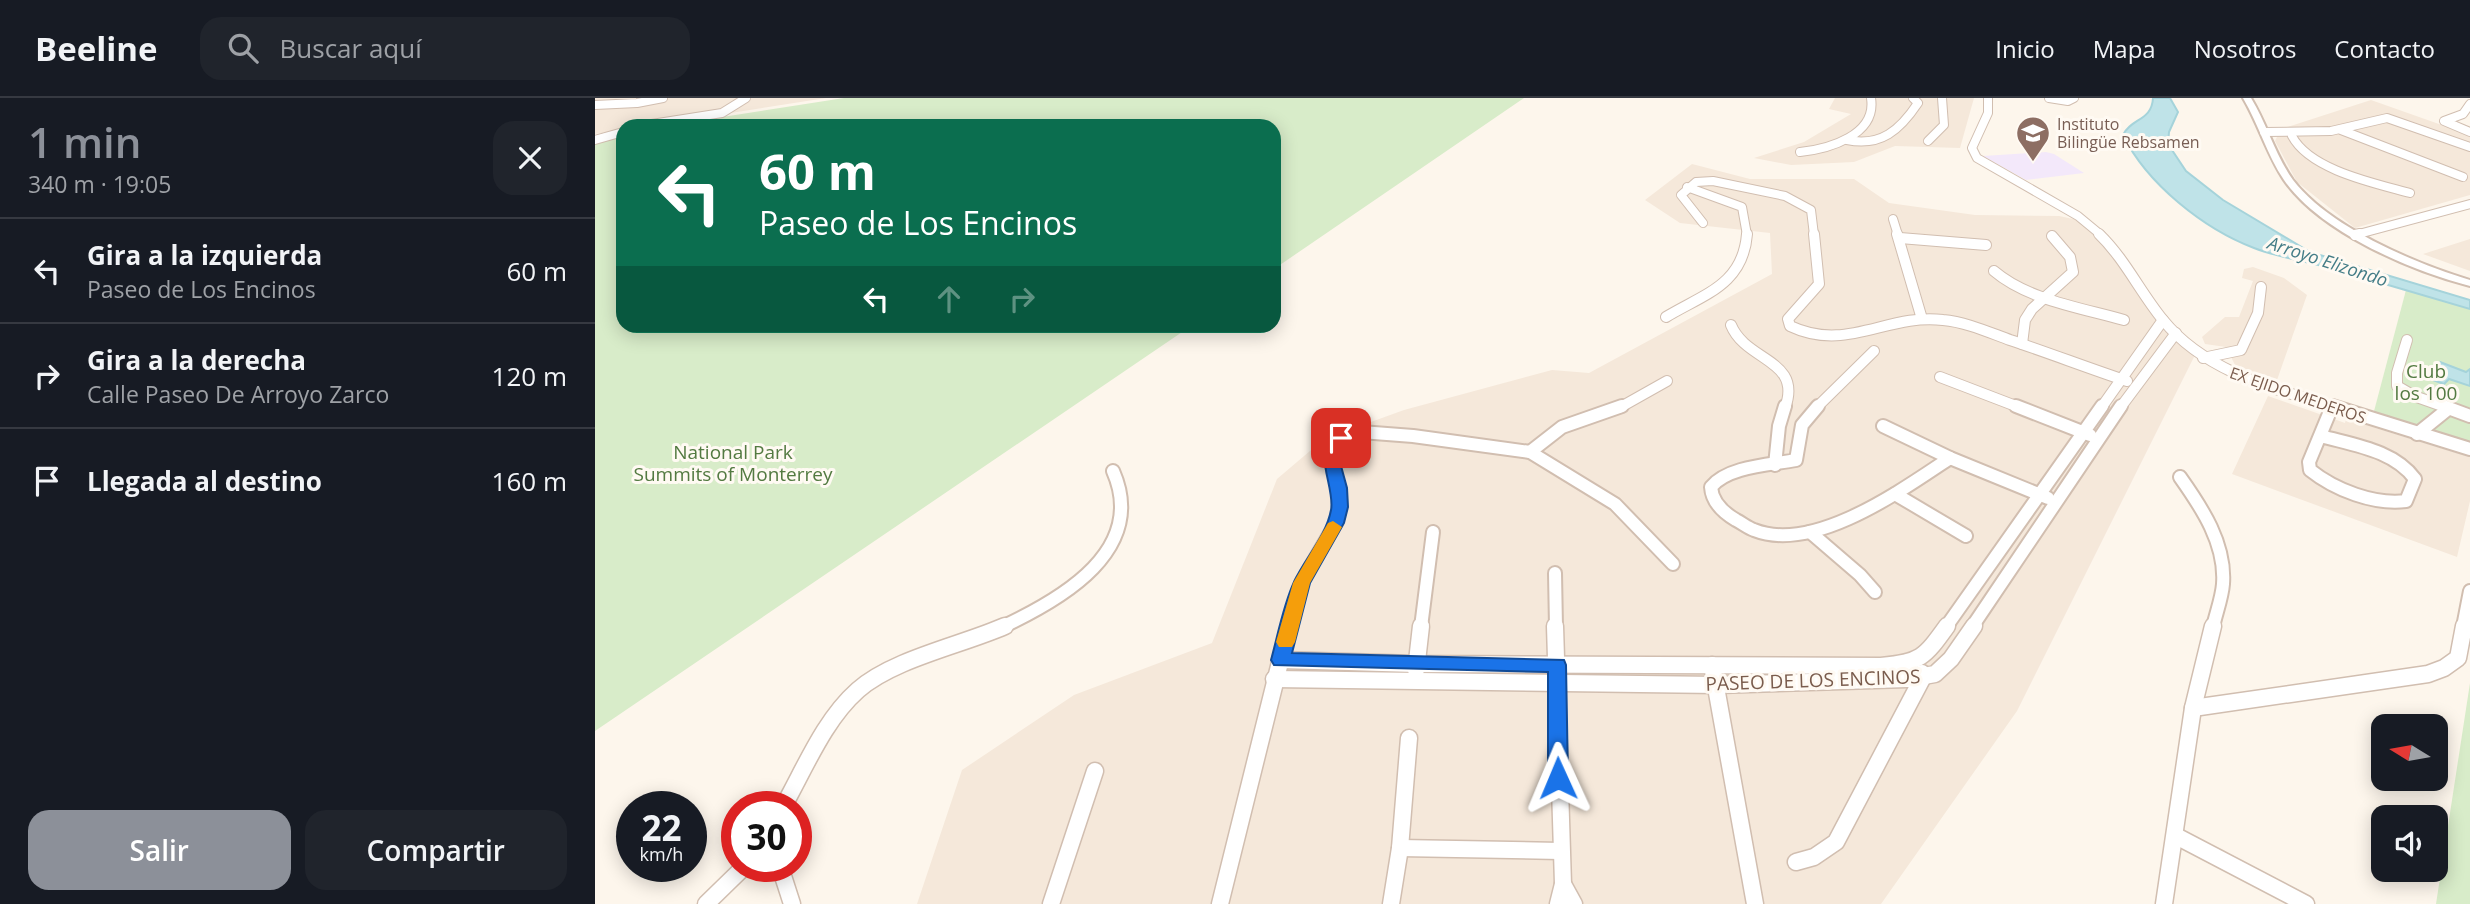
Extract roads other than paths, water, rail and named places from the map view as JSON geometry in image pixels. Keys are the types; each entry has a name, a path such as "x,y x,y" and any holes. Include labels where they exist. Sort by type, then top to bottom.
{"street":[{"path":"595,105 637,103 663,98"},
{"path":"684,119 722,113 746,98"},
{"path":"1800,152 1825,149 1846,140 1871,115 1871,98"},
{"name":"EX EJIDO MEDEROS","path":"1989,98 1988,113 1972,148 1977,158 2080,218 2099,234 2118,254 2163,320 2203,358 2231,373 2332,409 2470,449"},
{"path":"2049,98 2068,101 2074,98"},
{"path":"2247,98 2294,188 2355,235 2406,264 2470,283"},
{"path":"1846,140 1864,144 1887,139 1907,120 1915,101 1943,101 1944,125 1928,141"},
{"path":"2470,104 2463,114 2444,121 2470,132"},
{"path":"2264,134 2292,137 2340,130 2378,118 2387,118 2470,147"},
{"path":"2340,130 2463,177"},
{"path":"595,140 616,134"},
{"path":"2292,137 2303,152 2329,166 2410,193"},
{"path":"1703,223 1681,195 1687,187 1696,182 1719,182 1785,196 1811,210 1819,284 1815,292 1790,315 1788,322 1797,330 1828,338 1922,319 1960,323 2136,384"},
{"path":"1666,317 1731,277 1746,246 1746,221 1742,207 1687,187"},
{"path":"2355,235 2470,204"},
{"path":"1893,219 1901,239 1922,319"},
{"path":"2022,344 2025,320 2045,295 2075,268 2071,257 2052,236"},
{"path":"1901,239 1986,244"},
{"path":"1994,271 2007,281 2124,320"},
{"path":"2203,358 2241,350 2258,313 2261,287"},
{"name":"PASEO DE LOS ENCINOS","path":"1274,680 1415,681 1712,665 1881,666 1919,659 1927,654 2163,320"},
{"path":"1731,325 1736,339 1779,368 1789,381 1789,397 1780,420 1776,465"},
{"name":"PASEO DE LOS ENCINOS","path":"1281,660 1416,664 1717,685 1923,677 1935,674 1951,659 2136,384 2176,333"},
{"path":"2407,340 2396,383 2406,393 2470,416"},
{"path":"1874,351 1807,417 1802,425 1795,460 1724,477 1711,487 1716,503 1734,520 1754,530 1793,536 1809,532 1895,494 1949,458"},
{"path":"1940,377 2100,439"},
{"path":"1530,452 1562,427 1616,410 1667,381"},
{"path":"2321,436 2403,464 2415,479 2409,497 2400,503 2388,503 2318,478 2310,470 2309,461 2332,409"},
{"path":"2417,434 2448,409"},
{"path":"1882,426 1949,458 2058,502"},
{"path":"1220,904 1274,680 1301,583 1336,523 1340,507 1339,488 1330,455 1336,442 1350,434 1413,436 1530,452 1626,512 1673,564"},
{"path":"792,791 829,728 858,690 889,672 1015,622 1046,605 1090,572 1109,548 1120,527 1124,501 1113,471"},
{"path":"2164,904 2193,708 2223,584 2224,568 2212,527 2180,477"},
{"path":"1895,494 1966,536"},
{"path":"1415,681 1433,532"},
{"path":"1809,532 1860,575 1875,592"},
{"path":"1555,572 1560,851 1563,884 1558,904"},
{"path":"2193,708 2417,677 2450,666 2458,658 2470,591"},
{"path":"1796,862 1826,851 1836,842 1923,677 1919,659"},
{"path":"1712,665 1755,904"},
{"path":"1391,904 1400,848 1409,738"},
{"path":"1051,904 1095,771"},
{"path":"2176,836 2306,904"},
{"path":"1400,848 1560,851"},
{"path":"706,904 729,882"},
{"path":"785,882 792,904"},
{"path":"1563,884 1574,904"}],"water":[{"name":"Arroyo Elizondo","path":"2153,98 2170,98 2178,112 2169,132 2168,144 2186,171 2223,200 2310,252 2470,300 2470,309 2264,251 2235,240 2197,217 2147,171 2123,135 2149,111"},
{"path":"2440,362 2466,372 2470,369 2470,386 2449,379 2444,384 2425,377"}],"place":[{"name":"Instituto Bilingüe Rebsamen","path":"2033,163"}],"park label":[{"name":"Club los 100","path":"2426,382"},
{"name":"National Park Summits of Monterrey","path":"733,463"}]}
